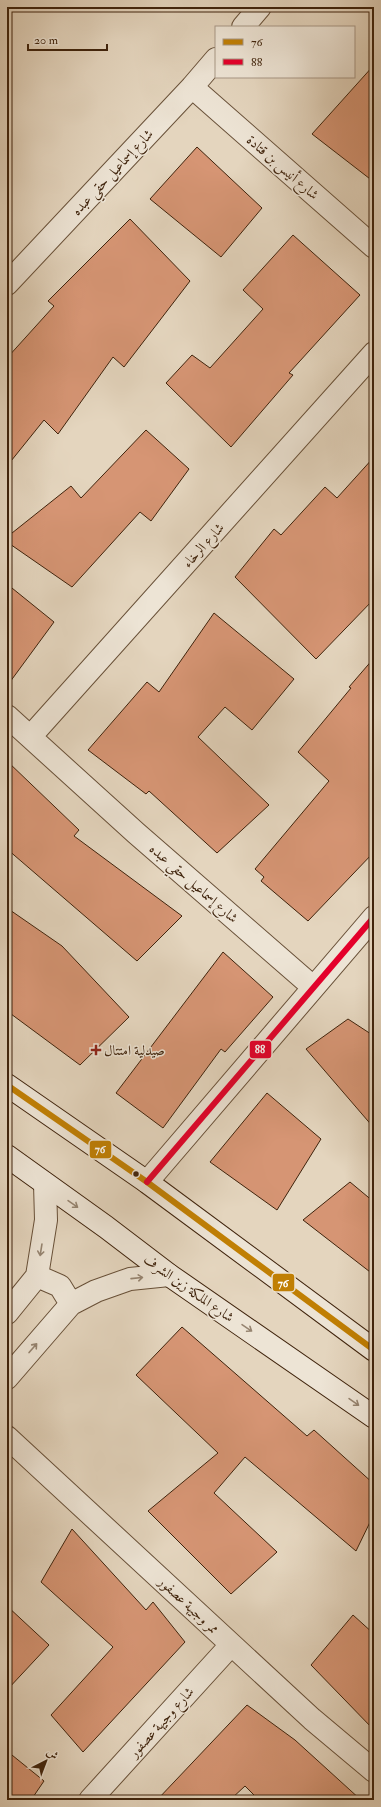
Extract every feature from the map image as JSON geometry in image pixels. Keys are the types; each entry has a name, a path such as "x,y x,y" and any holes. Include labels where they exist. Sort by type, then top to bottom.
{"street":[{"path":"244,26 260,7"},
{"name":"شارع إسماعيل حقي عبده","path":"7,284 192,87 215,60"},
{"name":"شارع أنيس بن قتادة","path":"192,87 374,248"},
{"name":"شارع الرخاء","path":"31,736 374,353"},
{"name":"شارع إسماعيل حقي عبده","path":"7,716 31,736 136,833 313,987"},
{"path":"147,1182 374,917"},
{"path":"7,1085 147,1182 374,1350"},
{"name":"شارع الملكة زين الشرف","path":"7,1156 169,1275 374,1417"},
{"path":"7,1313 37,1276 46,1220 45,1184"},
{"path":"7,1378 71,1304 96,1291 130,1279 169,1275"},
{"path":"37,1276 60,1286 71,1304"},
{"name":"ممر وجيهة عصفور","path":"7,1437 312,1719 374,1771"},
{"name":"شارع وجيهة عصفور","path":"90,1800 231,1645"}],"building":[{"path":"374,65 374,182 312,134"},
{"path":"197,147 262,208 221,257 150,199"},
{"path":"130,219 190,281 124,367 113,357 58,434 44,420 7,466 7,358 54,306 48,301"},
{"path":"293,235 360,295 289,373 293,375 231,447 166,383 192,355 210,368 263,309 243,290"},
{"path":"146,430 189,469 151,521 140,512 72,587 7,542 7,537 71,486 81,498"},
{"path":"374,457 374,599 316,659 235,577 274,529 281,535 325,487 337,498"},
{"path":"7,584 54,622 7,686"},
{"path":"214,613 294,679 252,730 225,707 198,737 269,805 217,853 149,791 146,794 88,750 147,682 159,692"},
{"path":"374,658 374,852 308,921 261,881 264,877 255,869 329,781 298,752 351,688 349,687"},
{"path":"7,761 79,830 74,836 182,916 137,961 7,849"},
{"path":"7,908 62,946 129,1017 80,1065 7,1011"},
{"path":"223,952 273,997 225,1052 221,1049 163,1128 116,1093"},
{"path":"348,1019 374,1036 374,1128 306,1049"},
{"path":"267,1093 321,1139 277,1210 210,1162"},
{"path":"350,1182 374,1202 374,1275 303,1220"},
{"path":"182,1327 307,1436 314,1430 374,1484 374,1514 356,1551 245,1457 214,1493 277,1552 231,1594 148,1511 218,1453 136,1375"},
{"path":"72,1529 146,1610 153,1602 185,1642 83,1752 51,1715 113,1647 41,1582"},
{"path":"7,1606 49,1645 7,1690"},
{"path":"353,1615 374,1634 374,1730 311,1665"},
{"path":"247,1705 295,1740 361,1800 259,1800 245,1786 230,1800 157,1800"},
{"path":"7,1751 44,1781 31,1800 7,1800"}],"transit line":[{"name":"88","path":"147,1182 374,917"},
{"name":"76","path":"7,1085 147,1182 374,1350"}],"place":[{"name":"صيدلية امتتال","path":"96,1050"}]}
